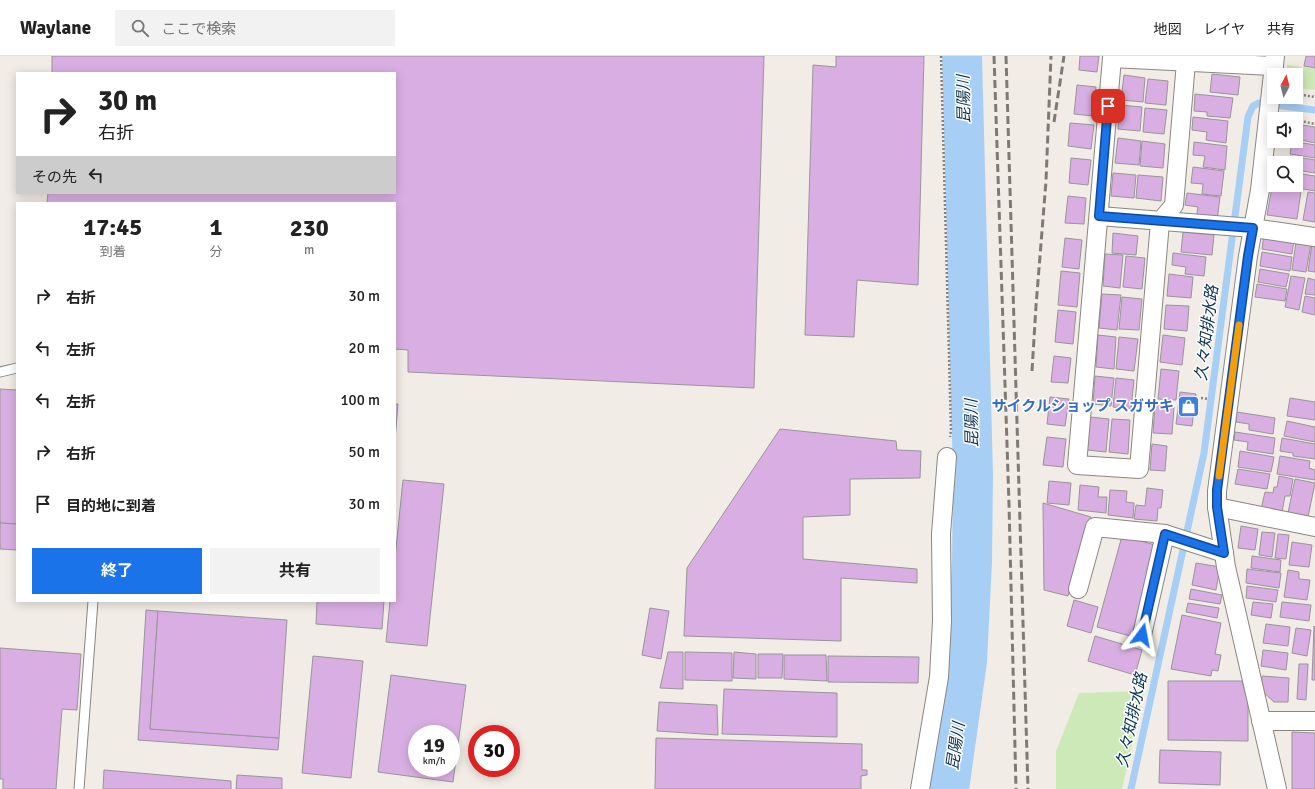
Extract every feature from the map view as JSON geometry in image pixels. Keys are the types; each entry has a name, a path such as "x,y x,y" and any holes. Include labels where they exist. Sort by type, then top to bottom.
{"street":[{"path":"1186,62 1174,204 1160,222 1139,469 1077,465 1112,58 1186,62 1275,61 1260,190 1248,228 1248,256 1217,490 1217,507 1226,567 1277,789"},
{"path":"1099,216 1160,222 1218,225 1315,237"},
{"path":"920,789 939,677 942,621 941,534 947,457"},
{"path":"1217,507 1315,527"},
{"path":"1078,588 1094,527 1168,535 1224,553"},
{"path":"1142,635 1168,535"},
{"path":"1261,721 1315,721"}],"lane":[{"path":"0,372 16,368"},
{"path":"79,789 93,602"}],"path":[{"path":"941,56 951,430 947,457"},
{"path":"1303,95 1315,97"},
{"path":"1303,121 1315,124"}],"green space":[{"path":"1287,65 1315,69 1315,90 1303,89 1303,68 1287,68"},
{"path":"1144,691 1122,789 1056,789 1056,751 1079,693"}],"building":[{"path":"52,56 764,56 754,388 408,372 408,350 396,349 396,202 47,202 48,194 396,194 396,72 52,72"},
{"path":"836,56 924,56 918,285 857,280 854,337 805,335 813,65 836,67"},
{"path":"1080,56 1099,56 1097,72 1079,70"},
{"path":"1306,56 1315,56 1315,68 1304,66"},
{"path":"1212,74 1240,77 1238,95 1210,92"},
{"path":"1124,75 1145,78 1143,102 1121,100"},
{"path":"1148,79 1168,81 1166,105 1145,103"},
{"path":"1077,85 1096,87 1093,116 1074,114"},
{"path":"1195,94 1233,98 1230,118 1207,116 1207,112 1194,111"},
{"path":"1120,105 1142,107 1140,131 1118,129"},
{"path":"1145,108 1167,110 1164,134 1143,132"},
{"path":"1193,117 1228,121 1226,143 1206,140 1207,132 1192,130"},
{"path":"1070,123 1094,125 1091,149 1068,146"},
{"path":"1303,125 1315,127 1315,143 1303,140"},
{"path":"1118,138 1141,141 1139,165 1115,163"},
{"path":"1142,141 1165,144 1163,168 1140,166"},
{"path":"1194,142 1227,146 1225,170 1203,167 1205,156 1193,155"},
{"path":"1303,143 1315,145 1315,158 1290,154 1291,148 1303,148"},
{"path":"1071,158 1091,160 1088,185 1069,183"},
{"path":"1303,158 1315,160 1315,173 1303,171"},
{"path":"1193,167 1224,171 1221,196 1202,194 1203,184 1191,183"},
{"path":"1113,173 1136,175 1134,198 1111,196"},
{"path":"1303,174 1315,176 1315,191 1303,189"},
{"path":"1138,175 1163,177 1161,201 1136,198"},
{"path":"1271,192 1301,192 1297,219 1267,215"},
{"path":"1308,192 1315,193 1315,222 1303,220"},
{"path":"1187,193 1220,197 1217,221 1196,219 1198,207 1185,205"},
{"path":"1068,196 1086,198 1084,224 1065,223"},
{"path":"1183,232 1214,235 1212,255 1181,252"},
{"path":"1113,233 1138,236 1136,255 1112,253"},
{"path":"1264,234 1294,239 1292,254 1262,249"},
{"path":"1065,238 1082,240 1079,269 1062,267"},
{"path":"1296,242 1311,244 1306,272 1292,270"},
{"path":"1312,244 1315,245 1315,272 1308,271"},
{"path":"1262,252 1292,257 1290,271 1260,266"},
{"path":"1173,253 1206,257 1204,276 1185,274 1186,267 1172,265"},
{"path":"1105,254 1123,255 1120,288 1103,286"},
{"path":"1126,256 1145,258 1142,289 1123,287"},
{"path":"1260,269 1289,274 1286,287 1258,282"},
{"path":"1061,271 1080,273 1077,307 1058,305"},
{"path":"1169,274 1193,277 1191,298 1167,296"},
{"path":"1291,276 1305,278 1299,310 1285,307"},
{"path":"1308,278 1315,280 1315,295 1305,294"},
{"path":"1257,284 1287,289 1285,301 1255,297"},
{"path":"1102,294 1121,295 1117,330 1099,328"},
{"path":"1305,296 1315,298 1315,315 1302,312"},
{"path":"1122,297 1142,299 1139,330 1119,329"},
{"path":"1166,305 1189,306 1187,331 1164,329"},
{"path":"1058,310 1076,312 1073,344 1055,342"},
{"path":"1098,335 1116,337 1114,369 1096,367"},
{"path":"1163,335 1185,338 1182,365 1160,362"},
{"path":"1119,337 1138,339 1134,371 1116,369"},
{"path":"1054,356 1071,358 1068,383 1051,382"},
{"path":"1161,369 1179,371 1176,400 1158,399"},
{"path":"1095,376 1114,378 1111,406 1093,404"},
{"path":"1116,378 1134,380 1131,409 1113,407"},
{"path":"0,389 16,390 16,524 0,523"},
{"path":"1180,392 1196,394 1192,426 1176,424"},
{"path":"1050,397 1069,399 1065,426 1047,424"},
{"path":"1290,398 1315,402 1315,420 1287,416"},
{"path":"396,404 398,404 396,428"},
{"path":"1155,405 1174,407 1172,434 1153,433"},
{"path":"1237,412 1275,418 1273,434 1249,430 1249,424 1236,422"},
{"path":"1090,417 1109,419 1106,452 1087,450"},
{"path":"1112,419 1130,420 1128,454 1109,452"},
{"path":"1287,421 1315,427 1315,442 1284,436"},
{"path":"780,429 896,441 897,450 921,451 920,478 850,479 850,515 803,517 803,559 917,569 917,583 841,578 841,641 684,636 687,568"},
{"path":"1235,432 1275,438 1273,454 1247,450 1248,442 1234,440"},
{"path":"1047,437 1066,439 1063,467 1043,465"},
{"path":"1282,438 1315,444 1315,459 1293,456 1293,453 1280,451"},
{"path":"1152,444 1167,446 1165,471 1150,470"},
{"path":"1240,451 1274,457 1271,472 1238,467"},
{"path":"1280,456 1310,461 1309,468 1315,470 1315,480 1277,474"},
{"path":"1238,469 1270,474 1267,489 1235,484"},
{"path":"1279,476 1293,479 1290,496 1285,496 1282,512 1261,509 1265,492 1273,493 1274,487 1277,487"},
{"path":"1295,479 1315,483 1308,517 1288,513"},
{"path":"403,480 444,484 427,646 386,642 390,602 396,602 396,548"},
{"path":"1049,481 1071,483 1069,505 1047,503"},
{"path":"1080,485 1099,487 1098,497 1107,497 1106,513 1078,510"},
{"path":"1147,488 1163,490 1161,508 1158,508 1157,521 1134,519 1136,505 1145,506"},
{"path":"1110,490 1127,491 1126,502 1134,503 1133,518 1108,515"},
{"path":"1043,503 1091,517 1068,596 1044,590"},
{"path":"0,523 16,524 16,550 0,549"},
{"path":"1241,526 1258,529 1255,550 1238,548"},
{"path":"1262,532 1275,533 1272,557 1259,555"},
{"path":"1278,534 1289,535 1286,559 1275,558"},
{"path":"1122,536 1159,546 1134,637 1097,627"},
{"path":"1292,542 1312,545 1309,567 1289,565"},
{"path":"1252,556 1281,560 1280,572 1251,568"},
{"path":"1196,563 1220,567 1216,590 1192,585"},
{"path":"1247,569 1281,573 1279,588 1246,583"},
{"path":"1288,570 1299,572 1299,579 1310,580 1307,600 1284,597"},
{"path":"1247,586 1278,590 1276,602 1246,598"},
{"path":"1191,589 1222,595 1220,604 1189,599"},
{"path":"1074,600 1098,607 1091,633 1067,626"},
{"path":"317,602 384,602 382,629 316,624"},
{"path":"1253,602 1273,604 1271,618 1251,615"},
{"path":"1282,602 1311,605 1309,621 1280,617"},
{"path":"1188,603 1219,608 1217,618 1186,612"},
{"path":"650,608 669,611 661,659 642,655"},
{"path":"146,610 158,611 150,729 279,738 278,750 138,740"},
{"path":"158,611 287,620 279,738 150,729"},
{"path":"1182,615 1221,623 1215,654 1221,655 1218,671 1212,670 1211,676 1171,669"},
{"path":"1266,624 1290,627 1288,646 1263,643"},
{"path":"1314,626 1315,680 1312,680"},
{"path":"1296,628 1311,630 1307,656 1292,653"},
{"path":"1095,636 1142,650 1135,675 1088,661"},
{"path":"0,648 81,654 77,710 62,709 56,789 3,789 3,779 0,779"},
{"path":"1263,650 1288,653 1286,670 1261,666"},
{"path":"668,652 683,652 683,689 660,688"},
{"path":"685,652 732,653 732,681 685,680"},
{"path":"734,652 756,654 756,679 733,678"},
{"path":"758,654 783,654 782,678 758,678"},
{"path":"784,655 826,655 827,681 784,679"},
{"path":"313,656 363,661 351,778 302,773"},
{"path":"828,656 919,657 918,683 828,682"},
{"path":"1299,664 1308,664 1306,700 1297,699"},
{"path":"391,675 466,685 460,730 460,725 408,725 408,776 378,772"},
{"path":"1262,676 1289,678 1288,702 1274,702 1261,690"},
{"path":"1168,681 1242,681 1248,702 1248,741 1168,740"},
{"path":"724,689 837,693 837,737 722,734"},
{"path":"659,702 717,705 718,735 657,731"},
{"path":"1292,732 1315,733 1315,789 1292,789"},
{"path":"656,738 862,744 862,770 867,770 867,775 861,776 861,789 655,789"},
{"path":"1160,750 1221,752 1220,785 1159,783"},
{"path":"104,770 231,781 231,789 103,789"},
{"path":"237,775 282,778 282,789 236,789"},
{"path":"416,777 454,777 453,782"}],"waterway":[{"name":"昆陽川","path":"949,789 967,661 972,562 973,475 962,56"},
{"name":"久々知排水路","path":"1131,789 1204,453 1248,117 1253,106 1259,103 1315,110"}],"railway":[{"path":"994,56 1009,504 1016,789"},
{"path":"1006,56 1028,789"},
{"path":"1032,371 1046,181 1051,56"},
{"path":"1054,122 1064,56"}],"slow traffic":[{"path":"1219,476 1239,325"}],"place":[{"name":"サイクルショップ スガサキ","path":"1189,406"}],"route":[{"path":"1108,106 1099,216 1160,222 1253,228 1217,490 1217,507 1224,553 1165,534 1142,635"}]}
